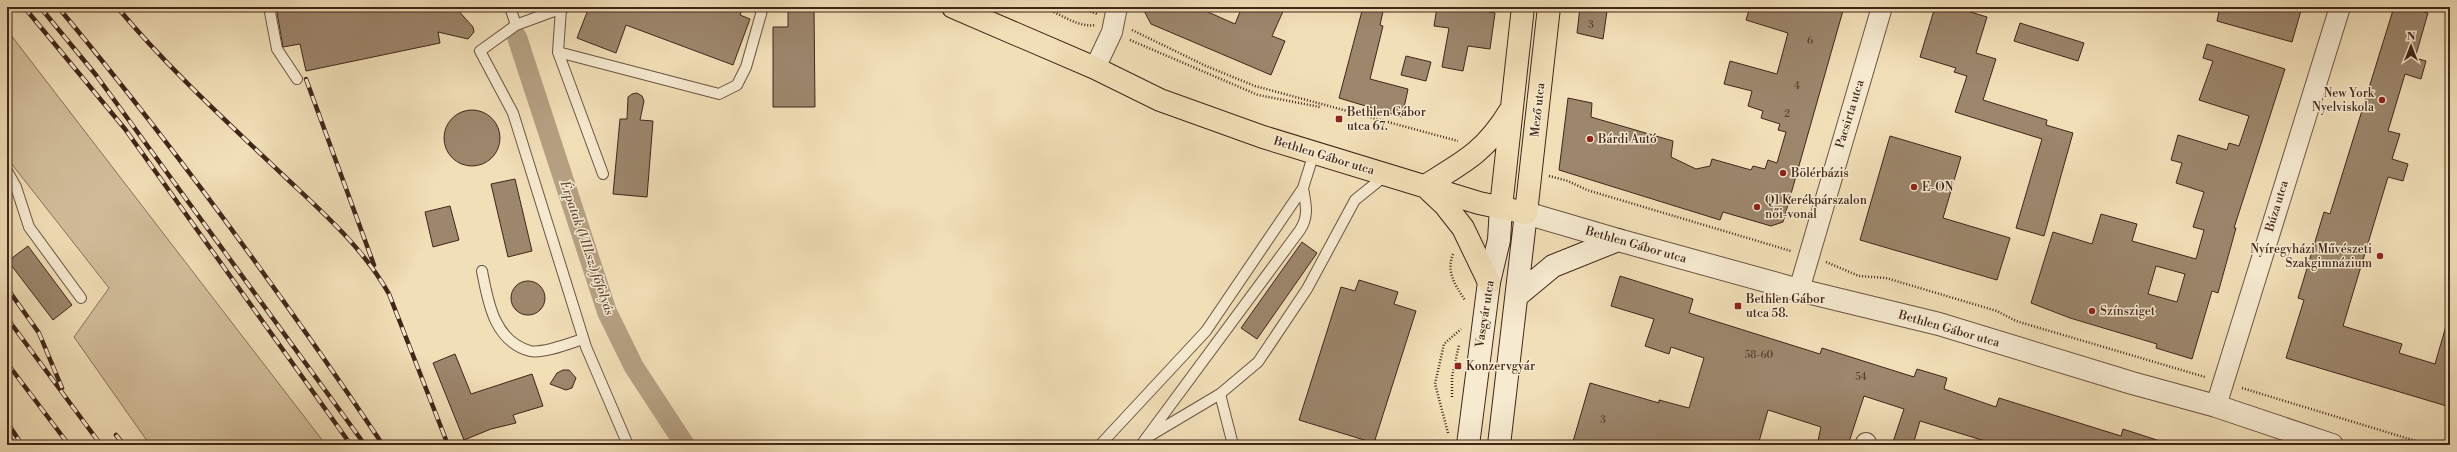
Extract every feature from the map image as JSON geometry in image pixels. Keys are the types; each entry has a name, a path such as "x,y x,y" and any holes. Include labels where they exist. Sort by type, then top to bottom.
{"main road":[{"name":"Bethlen Gábor utca","path":"953,7 1095,68 1160,100 1314,153 1479,203 1526,213"},
{"path":"1501,207 1523,7"},
{"name":"Mező utca","path":"1526,213 1549,7"},
{"path":"1489,282 1465,236 1463,228 1445,205 1424,186 1478,152 1500,126 1511,109"}],"street":[{"name":"Pacsirta utca","path":"1799,290 1882,7"},
{"name":"Búza utca","path":"2216,406 2222,382 2340,7"},
{"path":"1095,68 1115,20"},
{"name":"Vasgyár utca","path":"1468,445 1489,282 1499,240 1501,207"},
{"path":"1499,445 1518,295 1526,213"},
{"name":"Bethlen Gábor utca","path":"1526,213 1799,290 1939,324 2132,383 2216,406 2332,445"},
{"path":"1518,295 1553,266 1618,240"}],"lane":[{"path":"269,7 277,48 297,79"},
{"path":"510,7 516,25"},
{"path":"558,52 719,94 737,84 746,66 763,7"},
{"path":"603,174 558,52 563,8 516,25 480,51 513,113 583,339 628,445"},
{"path":"1100,445 1206,331 1303,188 1314,153"},
{"path":"7,171 16,187 29,227 81,298"},
{"path":"1143,442 1220,394 1258,362 1307,289 1355,200 1386,175"},
{"path":"1143,442 1302,226 1307,212 1303,188"},
{"path":"482,271 494,321 510,340 530,351 552,349 583,339"},
{"path":"1220,394 1233,445"}],"path":[{"path":"1043,7 1074,22 1088,26 1102,26 1115,20"},
{"path":"1079,7 1115,20 1206,66 1255,86 1466,144"},
{"path":"1115,20 1258,95 1282,101 1327,107"},
{"path":"1546,175 1568,181 1586,190 1808,256 1859,276 1886,278 1997,311 2016,321 2429,445"},
{"path":"1465,236 1457,243 1450,262 1450,274 1466,302 1466,306"},
{"path":"1448,434 1435,384 1444,344 1462,329 1463,323"}],"shaded area":[{"path":"7,30 326,445 150,445 74,337 109,288 7,158"}],"building":[{"path":"276,7 455,7 473,27 474,32 468,39 438,32 440,43 306,71 300,44 283,47"},
{"path":"589,7 743,7 740,15 750,19 733,65 626,25 616,53 577,38"},
{"path":"788,7 814,7 815,107 773,107 773,27 788,27"},
{"path":"1142,7 1210,7 1208,12 1235,24 1242,7 1285,7 1272,36 1285,41 1271,75 1151,24"},
{"path":"1363,7 1384,7 1380,25 1383,26 1370,79 1408,89 1402,117 1339,98"},
{"path":"1437,7 1462,7 1495,13 1490,49 1468,46 1463,71 1442,67 1449,28 1434,26"},
{"path":"1580,7 1607,11 1603,39 1577,33"},
{"path":"1750,7 1844,7 1783,222 1771,226 1723,212 1720,220 1559,170 1568,98 1592,103 1591,117 1673,141 1671,157 1696,169 1710,166 1712,159 1751,170 1753,166 1765,169 1768,160 1777,163 1786,132 1778,130 1780,124 1761,118 1763,111 1748,106 1752,91 1724,84 1730,61 1777,74 1788,33 1746,20"},
{"path":"1935,7 1968,7 1967,11 1987,17 1976,53 1996,59 1983,100 2047,120 2046,125 2073,133 2044,236 2016,228 2042,139 1955,112 1967,76 1954,72 1956,68 1920,57"},
{"path":"2220,7 2302,7 2292,42 2217,21"},
{"path":"2394,7 2408,7 2428,13 2415,58 2426,61 2421,79 2405,74 2388,131 2400,134 2392,159 2408,164 2403,181 2388,177 2343,326 2402,344 2399,353 2435,364 2446,326 2450,327 2450,407 2286,358 2304,300 2298,298 2324,212 2330,214"},
{"path":"2020,23 2084,43 2078,61 2014,41"},
{"path":"2207,44 2285,69 2234,228 2236,228 2218,293 2212,291 2192,359 2156,348 2157,344 2070,318 2031,303 2053,232 2092,244 2101,214 2137,224 2132,241 2196,259 2204,230 2193,227 2204,192 2176,183 2182,163 2171,160 2178,135 2227,150 2229,143 2239,146 2249,116 2199,100 2213,61 2203,58","holes":["2156,266 2185,274 2177,302 2148,294"]},
{"path":"1406,56 1431,62 1426,81 1401,75"},
{"path":"637,93 642,96 644,101 640,120 653,121 647,197 613,194 620,119 627,119 628,97"},
{"path":"472,110 483,113 492,118 497,127 500,138 497,149 492,158 483,163 472,166 461,163 452,158 447,149 444,138 447,127 452,118 461,113"},
{"name":"E-ON","path":"1890,136 1961,157 1943,218 2010,238 1997,280 1860,240"},
{"path":"515,179 532,251 508,257 491,184"},
{"path":"450,206 459,240 433,247 425,212"},
{"path":"1302,242 1317,253 1257,339 1241,328"},
{"path":"28,246 72,305 53,320 8,261"},
{"path":"1620,276 1693,299 1689,313 1820,354 1822,348 1914,377 1917,369 1947,378 1944,389 1996,407 1999,398 2121,436 2123,429 2163,442 2163,445 1983,445 1985,441 1920,421 1913,445 1892,445 1904,409 1864,396 1848,445 1817,445 1821,427 1768,410 1758,445 1572,445 1590,383 1659,403 1659,400 1689,408 1704,358 1671,347 1669,354 1645,346 1654,319 1611,306"},
{"path":"1359,280 1398,292 1394,304 1416,311 1374,443 1299,420 1341,287 1355,291"},
{"path":"528,281 540,286 545,298 540,310 528,315 516,310 511,298 516,286"},
{"path":"455,354 471,394 532,374 543,406 513,415 516,423 491,429 464,440 433,363"},
{"path":"563,370 569,370 576,378 572,388 566,390 550,384 557,373"}],"waterway":[{"name":"Érpatak (VIII.sz.) főfolyás","path":"517,37 607,312 634,367 685,445"}],"railway":[{"path":"24,7 125,129 351,445"},
{"path":"40,7 96,75 365,445"},
{"path":"58,7 144,113 226,222 306,333 383,445"},
{"path":"117,7 176,72 327,216 367,260 389,294 448,445"},
{"path":"306,79 374,265"},
{"path":"7,288 39,333 62,388"},
{"path":"7,318 101,445"},
{"path":"7,363 69,445"},
{"path":"7,422 22,445"},
{"path":"116,435 124,445"},
{"path":"7,436 16,445"}],"place":[{"name":"New York Nyelviskola","path":"2382,100"},
{"name":"Bethlen Gábor utca 67.","path":"1339,119"},
{"name":"Bárdi Autó","path":"1590,139"},
{"name":"Bölérbázis","path":"1783,173"},
{"name":"E-ON","path":"1914,187"},
{"name":"Q1 Kerékpárszalon női-vonal","path":"1757,207"},
{"name":"Nyíregyházi Művészeti Szakgimnázium","path":"2380,256"},
{"name":"Bethlen Gábor utca 58.","path":"1738,306"},
{"name":"Színsziget","path":"2092,311"},
{"name":"Konzervgyár","path":"1458,366"}]}
